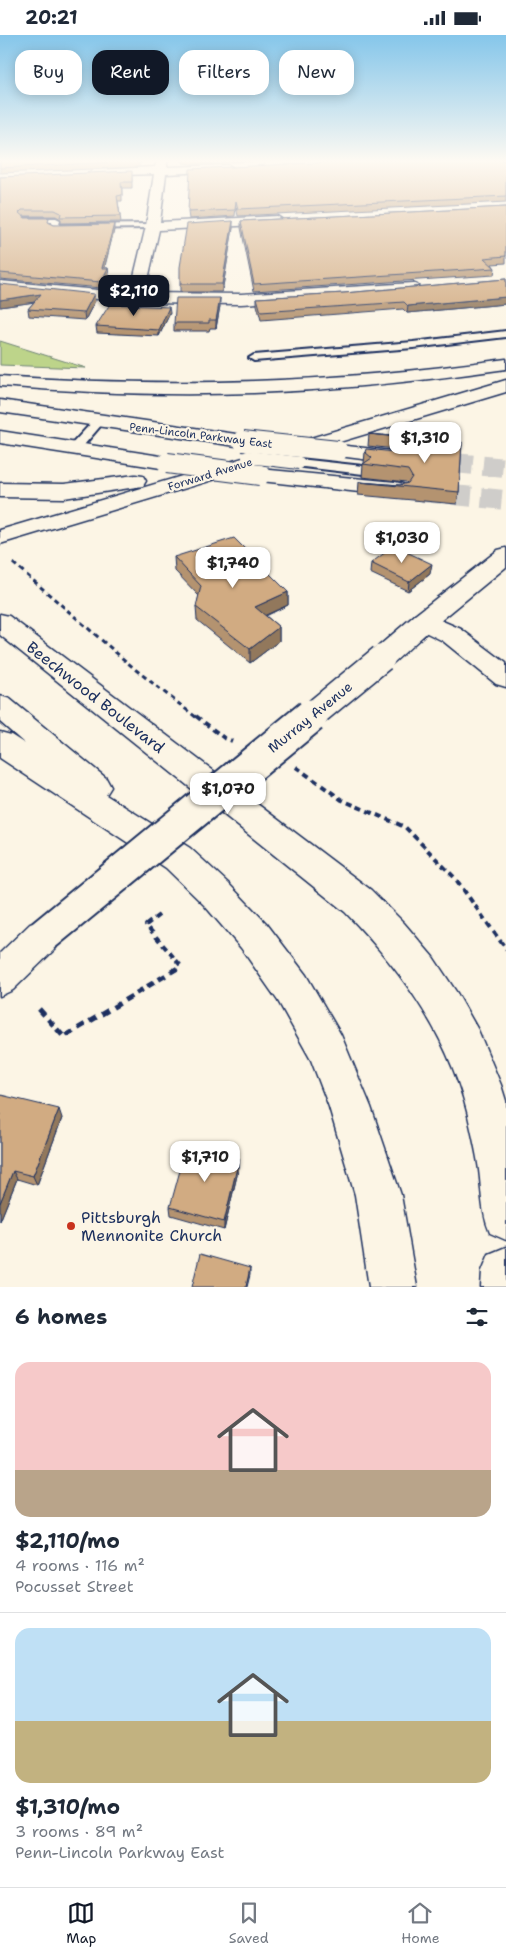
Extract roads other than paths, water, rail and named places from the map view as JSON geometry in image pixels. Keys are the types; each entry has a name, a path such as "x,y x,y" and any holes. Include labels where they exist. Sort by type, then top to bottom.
{"main road":[{"path":"136,298 154,218"},
{"path":"153,226 286,219"},
{"path":"0,285 136,298 241,299 427,287"},
{"path":"0,381 114,388 246,388 370,381 506,365"},
{"path":"0,490 64,491 129,482 506,373"},
{"name":"Forward Avenue","path":"0,537 506,386"},
{"name":"Penn-Lincoln Parkway East","path":"0,406 99,421 249,458 398,489"},
{"name":"Penn-Lincoln Parkway East","path":"0,437 167,463 338,451 403,458"},
{"name":"Murray Avenue","path":"0,978 43,936 506,555"},
{"path":"424,621 452,635 506,677"},
{"name":"Beechwood Boulevard","path":"0,622 358,901 383,923 407,951 452,1019 470,1057 485,1096 496,1138 504,1185 506,1217"},
{"path":"0,706 178,858 216,894 254,936 292,988 327,1049 350,1107 378,1195 393,1287"},
{"path":"0,743 178,858"},
{"path":"505,1287 506,1271"}],"lane":[{"path":"27,224 55,227 153,226"},
{"path":"254,358 413,345 506,334"},
{"path":"74,449 99,421"},
{"path":"249,458 363,470"}],"tunnel":[{"path":"423,460 506,468"},
{"path":"422,492 506,500"}],"place":[{"name":"Pittsburgh Mennonite Church","path":"71,1226"}]}
